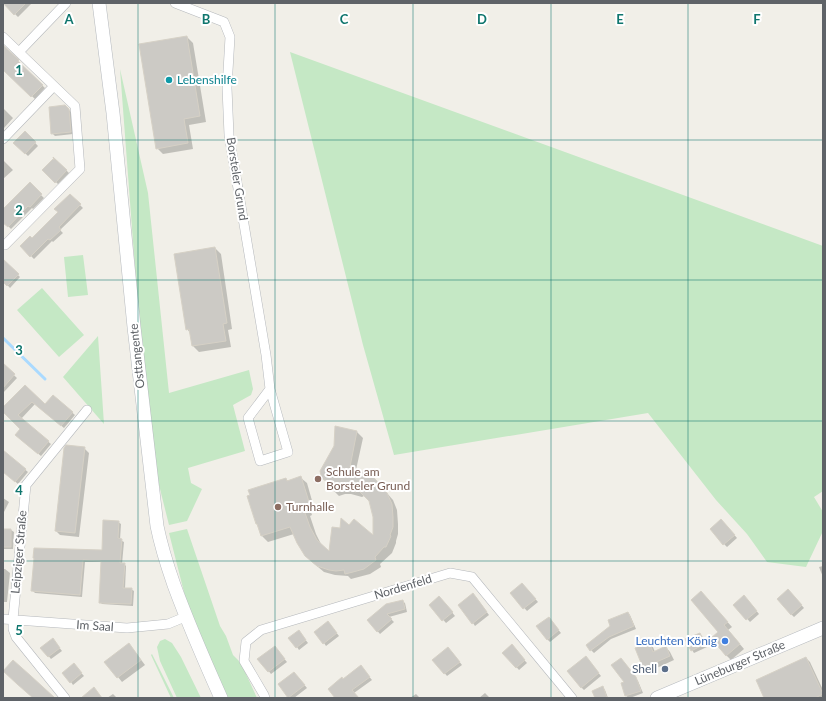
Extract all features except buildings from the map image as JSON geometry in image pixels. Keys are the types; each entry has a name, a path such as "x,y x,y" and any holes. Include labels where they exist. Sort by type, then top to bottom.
{"main road":[{"name":"Osttangente","path":"99,3 113,113 134,327 159,538 185,617 221,698"},
{"name":"Lüneburger Straße","path":"658,698 823,628"}],"street":[{"path":"19,52 66,3"},
{"name":"Borsteler Grund","path":"175,3 224,22 230,37 226,88 229,134 266,355 270,389 288,452 260,461 248,418 270,389"},
{"path":"3,37 76,106 80,169 5,245 3,244"},
{"path":"3,139 54,86"},
{"name":"Leipziger Straße","path":"65,698 16,637 13,629 13,619 26,485 87,410"},
{"name":"Nordenfeld","path":"265,698 244,661 246,642 261,630 450,573 472,577 572,698"},
{"name":"Im Saal","path":"3,619 127,628 168,624 185,617"}],"green space":[{"path":"290,52 823,246 823,491 814,497 823,512 823,531 806,567 767,562 747,534 716,500 648,413 394,455 363,345"},
{"path":"120,69 148,193 169,393 249,370 253,389 251,395 233,405 245,451 188,468 191,483 202,489 187,521 169,525 157,477 145,401"},
{"path":"83,255 88,295 68,297 64,257"},
{"path":"42,288 84,335 59,357 17,310"},
{"path":"98,336 104,424 63,377"},
{"path":"187,529 220,626 226,636 233,655 241,663 257,698 228,698 215,671 186,600 169,533"},
{"path":"165,639 172,643 181,657 201,698 177,698 160,661 157,647 160,641"},
{"path":"152,654 174,698 171,698 151,655"}],"waterway":[{"path":"3,338 45,379"}],"place":[{"name":"Lebenshilfe","path":"169,80"},
{"name":"Schule am Borsteler Grund","path":"318,479"},
{"name":"Turnhalle","path":"278,507"},
{"name":"Leuchten König","path":"725,641"},
{"name":"Shell","path":"665,669"}]}
